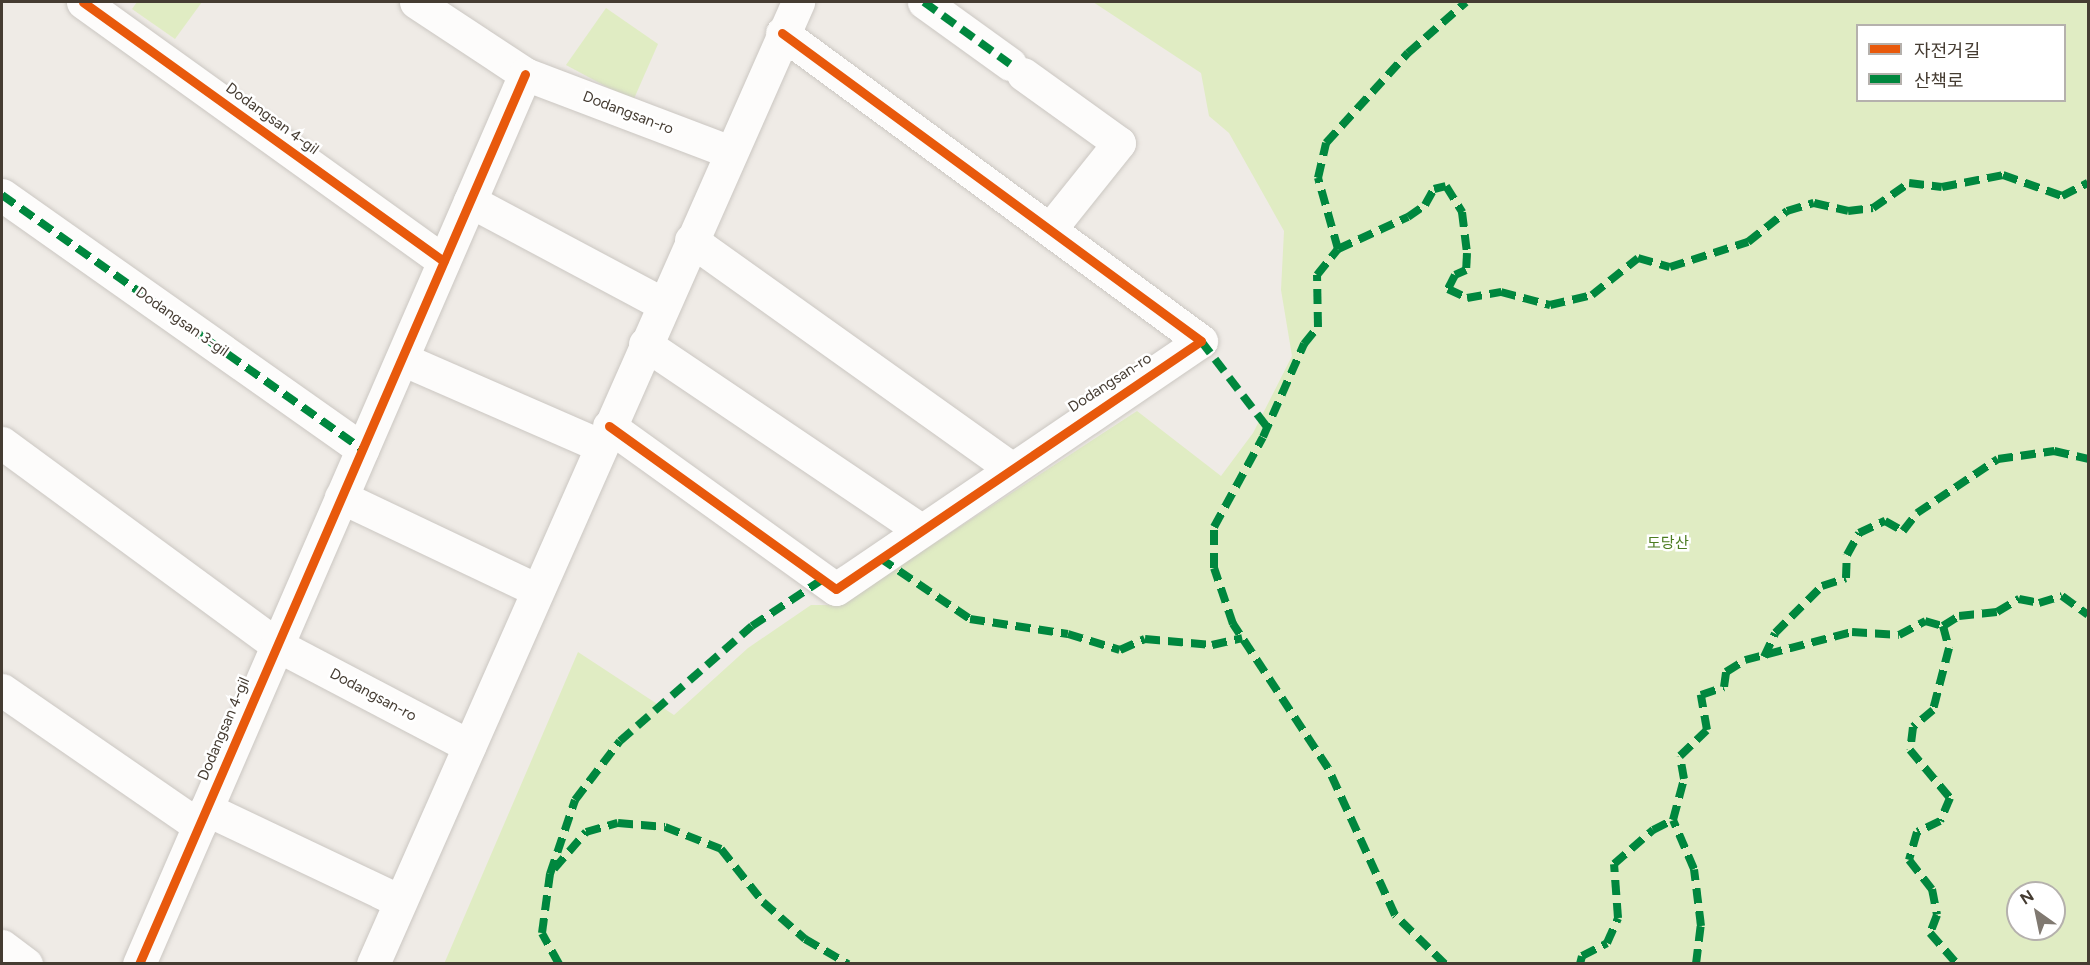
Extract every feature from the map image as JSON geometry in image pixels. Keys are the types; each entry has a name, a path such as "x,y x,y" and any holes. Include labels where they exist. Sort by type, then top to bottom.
{"street":[{"name":"Dodangsan 4-gil","path":"83,2 444,261"},
{"path":"416,2 525,74"},
{"path":"373,963 782,33 798,2"},
{"path":"924,2 1119,143 1050,230"},
{"name":"Dodangsan-ro","path":"402,359 605,436 836,589 1009,467 1201,341 782,33"},
{"name":"Dodangsan 4-gil","path":"150,960 203,817 525,74"},
{"name":"Dodangsan-ro","path":"525,74 730,152"},
{"name":"Dodangsan 3-gil","path":"2,195 362,449"},
{"path":"470,201 663,304"},
{"path":"691,240 1009,467"},
{"path":"645,344 921,530"},
{"path":"2,443 277,645"},
{"path":"341,497 537,590"},
{"name":"Dodangsan-ro","path":"277,645 469,746"},
{"path":"2,690 203,817 400,901"},
{"path":"2,946 26,963"}],"green space":[{"path":"137,2 202,2 175,39 132,9"},
{"name":"도당산","path":"1093,2 2088,2 2088,963 444,964 578,652 674,715 748,648 811,605 840,605 1137,411 1221,476 1253,433 1292,356 1281,290 1284,231 1229,133 1209,116 1201,73"},
{"path":"606,8 658,44 633,101 566,65"}],"marked path":[{"path":"924,2 1010,64"},
{"path":"1338,249 1318,178 1326,143 1408,53 1466,2"},
{"path":"1445,964 1395,915 1328,768 1233,624 1214,568 1214,527 1263,437 1304,344 1318,327 1317,275 1338,249 1408,217 1425,205 1434,189 1446,186 1462,212 1467,253 1466,270 1455,275 1448,289 1467,298 1501,292 1550,305 1592,295 1638,258 1670,267 1748,242 1787,211 1814,203 1848,211 1873,208 1909,183 1942,187 2003,175 2062,196 2088,183"},
{"path":"2,195 362,449"},
{"path":"1201,341 1267,427"},
{"path":"1764,657 1775,633 1822,586 1846,578 1847,555 1859,533 1885,521 1903,531 1917,513 1998,459 2054,451 2088,459"},
{"path":"880,558 970,619 1068,634 1120,650 1145,639 1212,645 1242,638"},
{"path":"559,964 542,933 550,874 575,800 620,741 752,626 823,579"},
{"path":"1696,964 1701,926 1694,869 1673,820 1684,779 1680,756 1707,730 1701,695 1724,687 1726,672 1745,660 1852,632 1899,635 1925,621 1943,626 1959,616 1997,612 2019,599 2039,603 2062,596 2088,615"},
{"path":"1943,626 1949,648 1933,710 1913,727 1910,750 1950,798 1940,821 1917,832 1909,860 1932,889 1937,915 1930,933 1957,964"},
{"path":"1580,964 1582,956 1607,943 1618,918 1614,864 1653,830 1673,820"},
{"path":"554,869 586,832 618,823 665,827 721,849 763,902 805,939 848,964"}],"cycle path":[{"path":"83,2 444,261"},
{"path":"609,426 836,589 1201,341 782,33"},
{"path":"139,964 525,74"}]}
